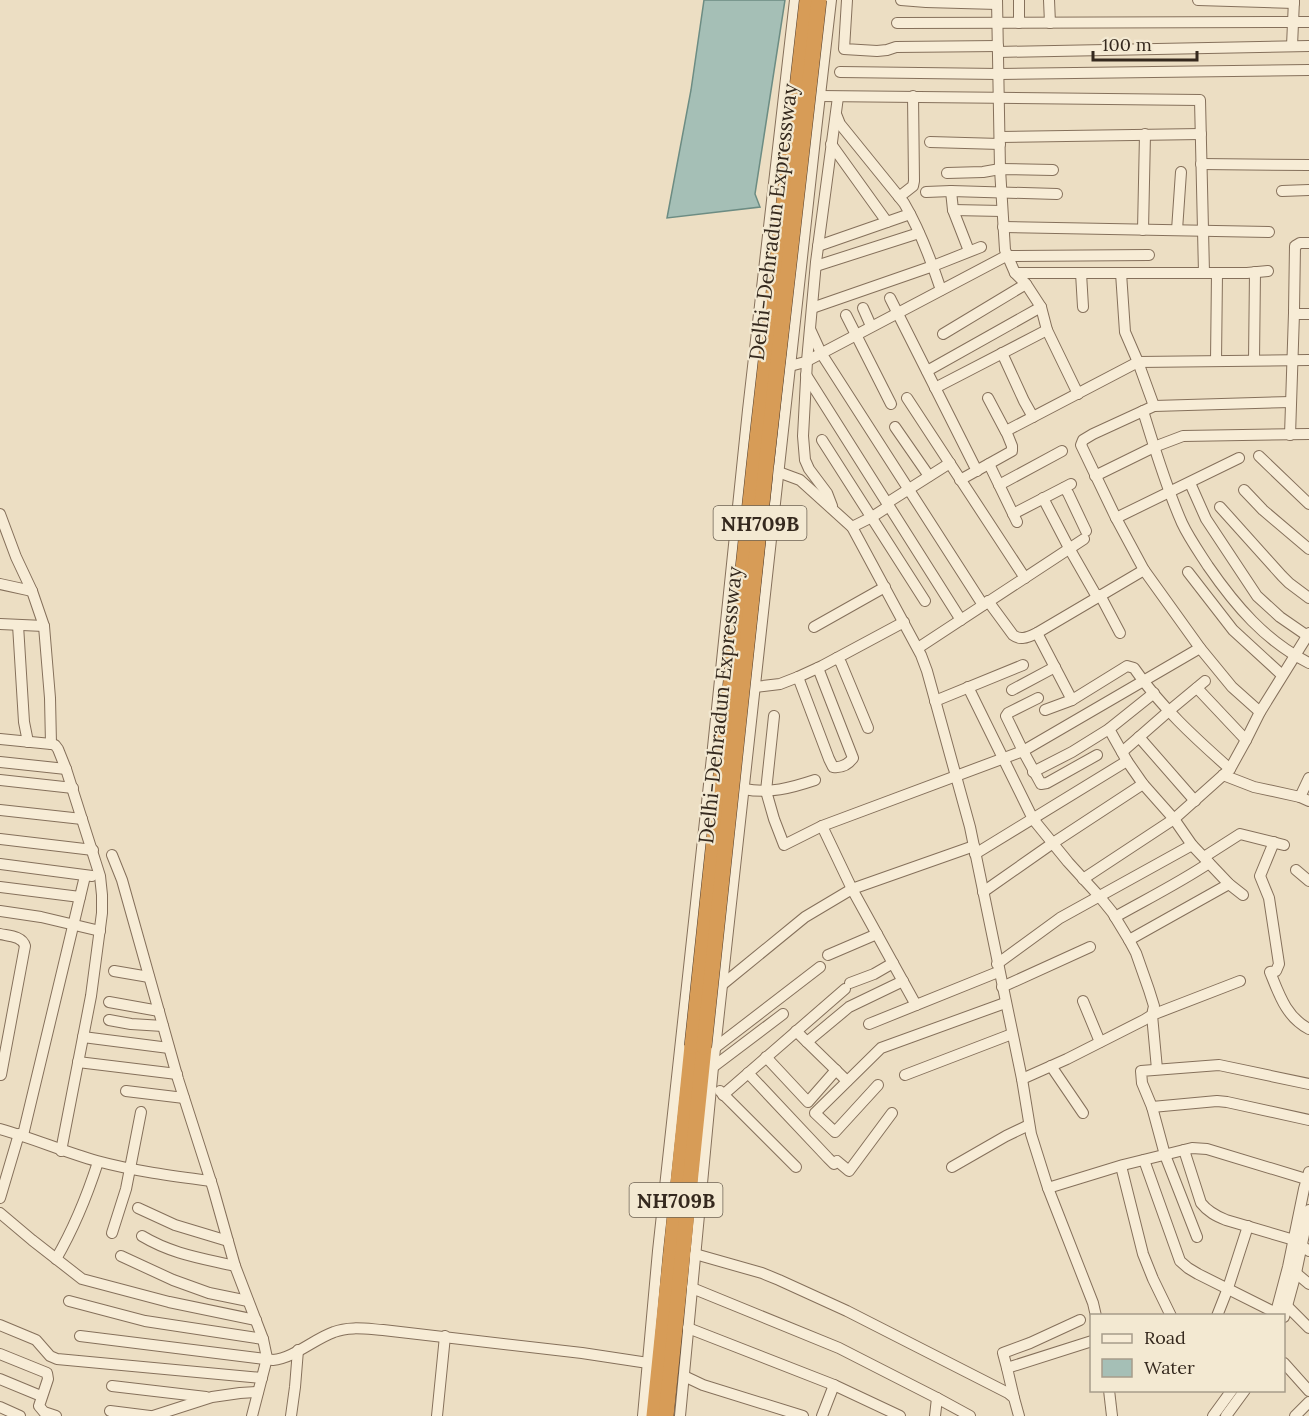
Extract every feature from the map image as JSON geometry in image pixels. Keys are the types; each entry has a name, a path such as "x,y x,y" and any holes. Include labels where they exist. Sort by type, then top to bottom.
{"highway":[{"name":"Delhi-Dehradun Expressway","path":"654,1416 658,1309 704,1047 754,465 807,0"},
{"name":"Delhi-Dehradun Expressway","path":"666,1416 655,1359 704,1047 767,455 819,0"}],"street":[{"path":"658,1309 742,463 795,0"},
{"path":"831,0 838,17 844,49 877,51 896,47 998,49 1309,46"},
{"path":"847,0 838,17 800,363 783,473 762,686 757,791 774,819 784,845 822,826 1023,751 1200,648"},
{"path":"901,0 997,2 1000,169 1006,256 1015,273 1026,284 1041,307 1047,330 1078,394"},
{"path":"1019,0 1019,23"},
{"path":"1050,0 1050,23"},
{"path":"1198,0 1294,1 1292,46"},
{"path":"897,23 1309,22"},
{"path":"840,72 999,74 1309,70"},
{"path":"830,96 1200,100 1204,273"},
{"path":"830,96 840,124 910,214 941,290"},
{"path":"899,197 913,186 914,181 913,96"},
{"path":"836,113 818,246 810,329 800,363 961,620"},
{"path":"1143,230 1146,134"},
{"path":"930,142 1201,134"},
{"path":"831,144 887,222"},
{"path":"1201,164 1309,165"},
{"path":"947,173 1000,169 1053,170"},
{"path":"1177,230 1181,172"},
{"path":"1282,191 1309,190"},
{"path":"951,191 953,210 969,251"},
{"path":"926,192 1058,194"},
{"path":"953,210 1002,211"},
{"path":"818,246 910,214"},
{"path":"1003,228 1269,232"},
{"path":"816,266 919,233"},
{"path":"1290,435 1295,246 1300,243 1309,243"},
{"path":"812,308 981,247"},
{"path":"800,363 1006,256 1149,255"},
{"path":"1015,273 1268,271"},
{"path":"1254,360 1255,272"},
{"path":"1081,273 1083,307"},
{"path":"1120,273 1125,332 1138,362 1154,447 1191,540 1228,594 1262,632 1309,663"},
{"path":"1216,361 1217,273"},
{"path":"943,334 1026,284"},
{"path":"890,298 977,471"},
{"path":"927,371 1041,307"},
{"path":"863,308 872,326"},
{"path":"1294,313 1309,314"},
{"path":"846,315 891,404"},
{"path":"810,329 821,353 908,489 986,603 1017,638 1022,639 1037,633 1143,570"},
{"path":"935,388 1047,330"},
{"path":"1002,353 1033,417"},
{"path":"1006,432 1138,362 1309,360"},
{"path":"806,375 803,436 805,460 808,470 827,493 834,510"},
{"path":"907,398 1025,578"},
{"path":"960,480 1013,450 988,398"},
{"path":"1260,712 1232,687 1200,648 1143,570 1081,448 1081,443 1107,426 1148,408 1291,402"},
{"path":"895,427 929,476"},
{"path":"1095,476 1154,447 1183,436 1309,434"},
{"path":"822,440 925,601"},
{"path":"999,485 1062,451"},
{"path":"1259,456 1309,504"},
{"path":"1116,518 1239,458"},
{"path":"742,463 783,473 800,480 852,527 918,648 927,670 974,850 1022,1079 1029,1125 1048,1188 1096,1314"},
{"path":"852,527 872,517 908,489 950,463"},
{"path":"918,648 1025,578 1085,535 1068,493 1068,486 1043,498 1015,518 989,464"},
{"path":"1083,879 1174,819 1226,772 1308,635 1280,617 1257,596 1206,519 1190,483"},
{"path":"1244,490 1263,510 1309,549"},
{"path":"1043,498 1069,548 1120,633"},
{"path":"1220,507 1289,583 1309,598"},
{"path":"0,514 44,626 51,744"},
{"path":"1188,572 1233,630 1282,675"},
{"path":"0,584 32,591"},
{"path":"814,627 885,587"},
{"path":"762,686 788,681 818,668 904,622"},
{"path":"0,624 44,626"},
{"path":"18,625 24,722 28,741"},
{"path":"1037,633 1072,700"},
{"path":"837,658 868,728"},
{"path":"935,701 1023,665"},
{"path":"1045,710 1072,700 1127,666 1134,668 1226,772 1244,784 1305,799 1309,778"},
{"path":"1012,690 1055,667"},
{"path":"798,677 833,767 848,764 853,758 818,668"},
{"path":"723,984 815,909 852,888 974,850 1034,819 1125,756 1139,737 1201,684 1246,740"},
{"path":"968,687 1034,819 1115,917 1136,953 1154,1006 1152,1015 1157,1069"},
{"path":"1033,772 1109,729 1154,693"},
{"path":"1038,698 1007,714 1039,782 1043,784 1098,754"},
{"path":"680,1416 713,1067 704,1047 723,984 757,791 774,716"},
{"path":"1109,729 1143,784 1174,819 1192,845 1229,884 1243,895"},
{"path":"1139,737 1195,801"},
{"path":"0,739 51,744 58,749 100,876 102,913 100,930 92,986 61,1151"},
{"path":"0,762 66,769"},
{"path":"0,780 72,788"},
{"path":"757,791 790,788 815,780"},
{"path":"983,892 1143,784"},
{"path":"0,810 82,819"},
{"path":"822,826 852,888 916,1005"},
{"path":"1115,917 1188,877 1240,834 1279,843 1260,876 1269,898 1279,964 1276,971 1270,972 1281,1002 1291,1016 1309,1029"},
{"path":"0,839 93,850"},
{"path":"869,1024 998,968 1060,918 1192,845"},
{"path":"112,855 122,880 169,1048 235,1266 256,1320 267,1358 252,1416"},
{"path":"0,864 100,876"},
{"path":"1296,870 1309,881"},
{"path":"0,1198 6,1159 21,1135 85,876"},
{"path":"1129,940 1229,884"},
{"path":"0,887 80,897"},
{"path":"0,911 100,930"},
{"path":"0,934 21,939 25,946 1,1075"},
{"path":"828,955 877,934"},
{"path":"1002,987 1090,947"},
{"path":"723,1095 847,986 893,963"},
{"path":"704,1047 820,967"},
{"path":"114,971 149,977"},
{"path":"807,1042 854,1004 903,981"},
{"path":"1022,1079 1152,1015 1240,981"},
{"path":"1083,1001 1100,1042"},
{"path":"109,1002 159,1011"},
{"path":"878,1085 835,1132 815,1113 877,1051 1005,1003"},
{"path":"713,1067 783,1014"},
{"path":"109,1020 163,1026"},
{"path":"796,1031 847,1081"},
{"path":"905,1075 1012,1034"},
{"path":"83,1037 169,1048"},
{"path":"766,1058 807,1102 836,1070"},
{"path":"78,1062 177,1074"},
{"path":"1197,1237 1165,1155 1152,1107 1142,1083 1141,1071 1219,1065 1309,1084"},
{"path":"1051,1066 1083,1113"},
{"path":"748,1073 834,1164 837,1161 849,1171 892,1113"},
{"path":"712,1082 796,1167"},
{"path":"126,1091 184,1098"},
{"path":"1152,1107 1216,1101 1309,1120"},
{"path":"112,1233 130,1169 141,1112"},
{"path":"952,1167 1029,1125"},
{"path":"0,1129 98,1162 211,1181"},
{"path":"1048,1188 1184,1150 1207,1149 1307,1184 1301,1246"},
{"path":"1184,1150 1201,1203 1206,1210 1216,1216 1301,1246"},
{"path":"1144,1160 1180,1261 1198,1274 1280,1311 1309,1328"},
{"path":"56,1259 78,1216 98,1162"},
{"path":"1121,1166 1143,1254 1170,1314"},
{"path":"138,1208 175,1225 228,1241"},
{"path":"1280,1311 1301,1246 1309,1210"},
{"path":"0,1213 77,1276 169,1302 256,1320"},
{"path":"1218,1314 1248,1226"},
{"path":"142,1236 178,1253 235,1266"},
{"path":"695,1254 762,1273 799,1289 847,1311 1014,1398"},
{"path":"121,1256 173,1280 209,1293 248,1301"},
{"path":"1292,1270 1309,1284"},
{"path":"692,1288 839,1348 970,1416"},
{"path":"69,1301 145,1321 262,1339"},
{"path":"1019,1416 1002,1356 1004,1352 1080,1320"},
{"path":"0,1325 36,1341 50,1356 57,1359 262,1378"},
{"path":"688,1328 834,1385 900,1416"},
{"path":"80,1336 273,1360 285,1358 333,1332 348,1329 382,1330 655,1359 643,1416"},
{"path":"436,1416 445,1336"},
{"path":"1007,1368 1090,1342"},
{"path":"291,1416 296,1387 298,1350"},
{"path":"0,1354 47,1373 48,1379 39,1403 40,1408 56,1416"},
{"path":"1285,1364 1309,1391"},
{"path":"684,1376 703,1385 803,1416"},
{"path":"0,1379 41,1396"},
{"path":"822,1416 834,1385"},
{"path":"112,1386 212,1397"},
{"path":"110,1411 151,1416 212,1397 258,1392"},
{"path":"1109,1392 1112,1416"},
{"path":"1213,1416 1231,1392"},
{"path":"1226,1416 1244,1392"},
{"path":"935,1416 937,1398"},
{"path":"1295,1416 1309,1402"},
{"path":"0,1407 20,1416"}],"water":[{"path":"704,0 785,0 755,194 760,207 667,218 691,90"}]}
